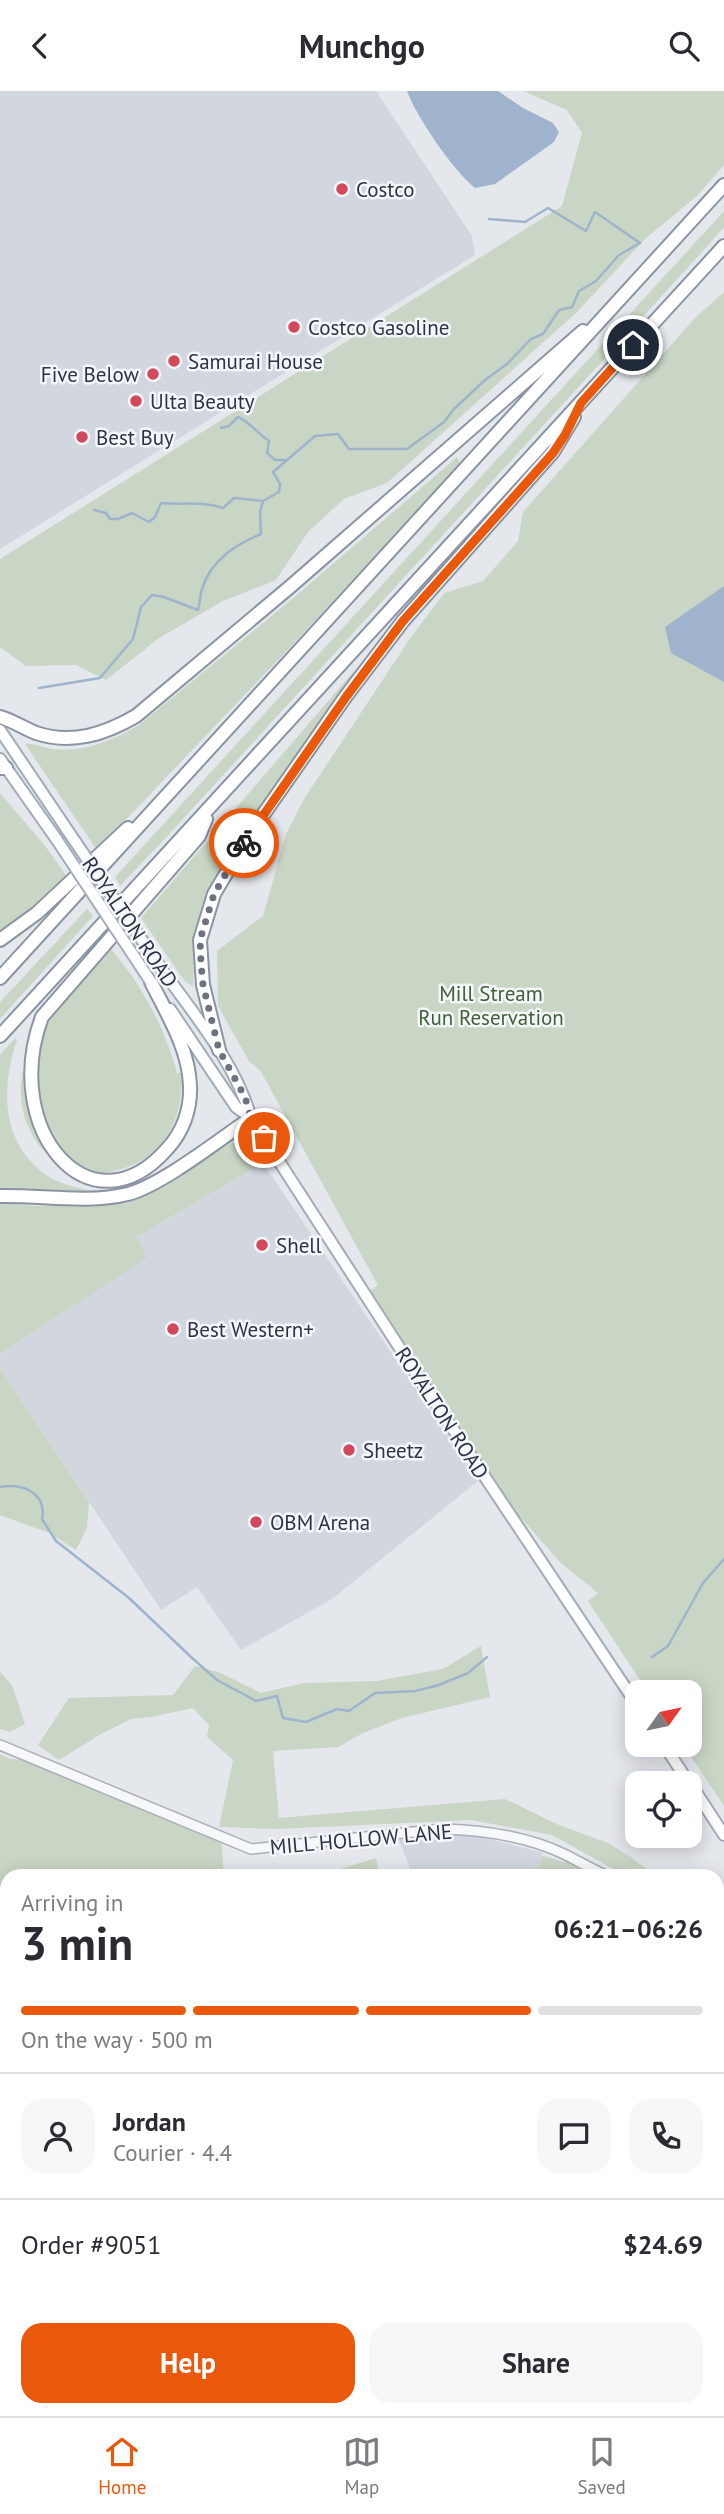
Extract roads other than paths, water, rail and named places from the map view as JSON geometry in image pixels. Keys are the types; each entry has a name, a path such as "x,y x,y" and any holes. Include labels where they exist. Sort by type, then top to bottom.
{"highway":[{"path":"0,978 724,185"},
{"path":"0,1036 724,247"},
{"path":"0,717 51,737 72,738 95,736 136,716 291,586 628,292"},
{"path":"219,1050 203,985 200,940 214,894 249,835 346,697 403,621 553,453 581,403"},
{"path":"0,940 37,913 192,769"},
{"path":"22,1047 42,1017 199,836 211,807"},
{"path":"48,1164 68,1175 88,1180 123,1177 162,1156 178,1134 186,1119 190,1101 189,1076 178,1037 151,982"},
{"path":"0,1196 87,1199 129,1193 152,1183 251,1118"}],"main road":[{"name":"ROYALTON ROAD","path":"0,730 219,1050 245,1097 251,1118 418,1376 625,1687"},
{"name":"ROYALTON ROAD","path":"2,765 57,841 236,1107 251,1118"},
{"path":"702,1802 724,1835"}],"street":[{"name":"MILL HOLLOW LANE","path":"0,1745 251,1849 442,1829 473,1830 536,1843 592,1869"}],"water":[{"path":"407,91 498,91 523,108 553,123 559,132 554,142 495,184 475,188 436,143"},
{"path":"724,586 724,682 671,653 665,627"}],"waterway":[{"path":"39,688 100,678 133,639 141,607 152,595 198,610 201,591 211,570 233,549 261,534 260,512 263,501 279,492 280,484 273,472 315,436 338,434 349,449 407,449 444,422 454,409 507,364 531,339 543,334 559,310 572,307 579,291 596,281 619,255 640,243 595,212 586,231 548,208 525,222 489,219"},
{"path":"221,428 229,426 238,417 269,441 267,453 275,460 285,460"},
{"path":"94,510 106,513 110,519 118,519 132,513 149,522 155,517 161,503 200,504 223,508 234,498 263,501"},
{"path":"0,1487 17,1487 37,1496 43,1510 42,1519 56,1541 129,1598 217,1680 256,1701 277,1696 283,1718 306,1722 337,1709 349,1711 375,1693 415,1691 439,1685 468,1673 487,1657"},
{"path":"652,1657 668,1646 703,1583 724,1559"}],"place":[{"name":"Costco","path":"342,189"},
{"name":"Costco Gasoline","path":"294,327"},
{"name":"Samurai House","path":"174,361"},
{"name":"Five Below","path":"153,374"},
{"name":"Ulta Beauty","path":"136,401"},
{"name":"Best Buy","path":"82,437"},
{"name":"Shell","path":"262,1245"},
{"name":"Best Western+","path":"173,1329"},
{"name":"Sheetz","path":"349,1450"},
{"name":"OBM Arena","path":"256,1522"}],"park label":[{"name":"Mill Stream Run Reservation","path":"491,1005"}]}
